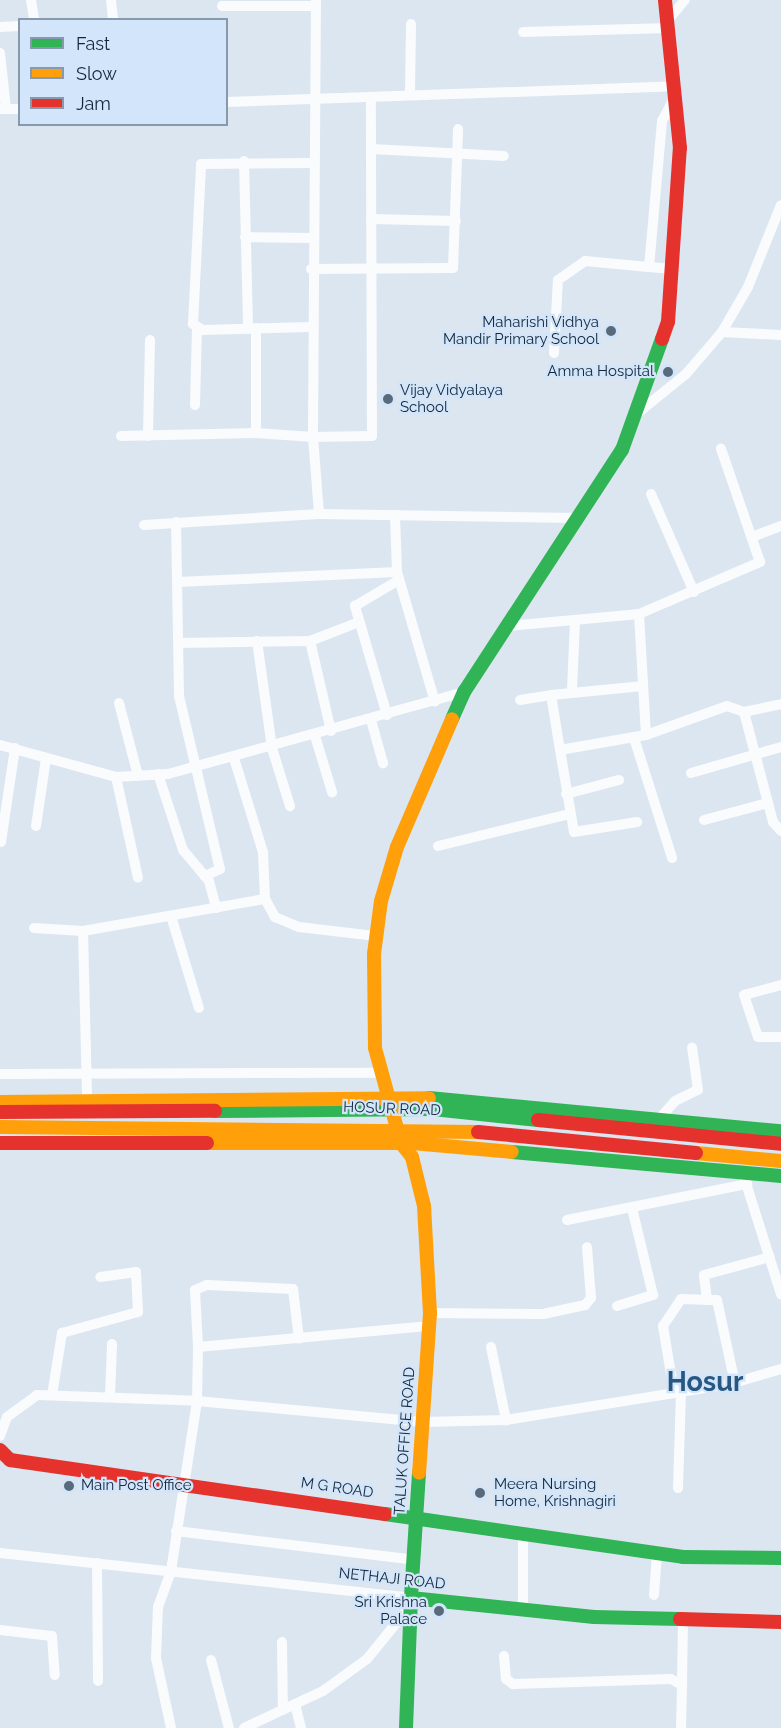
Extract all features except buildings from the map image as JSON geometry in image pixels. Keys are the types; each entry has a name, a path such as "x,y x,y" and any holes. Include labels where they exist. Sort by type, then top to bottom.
{"main road":[{"path":"391,1095 379,1073 372,1004 376,936 391,865 464,692 504,626 581,518 616,456 629,438 668,322 680,148 677,89 665,0"},
{"path":"391,1095 384,1034 382,939 403,841"},
{"path":"0,1102 391,1095 781,1131"},
{"name":"TALUK OFFICE ROAD","path":"391,1095 412,1157 424,1206 430,1320 411,1602 406,1728"},
{"name":"HOSUR ROAD","path":"0,1112 422,1109 781,1144"},
{"name":"HOSUR ROAD","path":"0,1127 366,1125 592,1141 781,1161"},
{"path":"0,1143 407,1143 745,1179 781,1178"},
{"name":"M G ROAD","path":"0,1450 10,1460 417,1516 657,1553 781,1558"},
{"name":"NETHAJI ROAD","path":"411,1602 683,1620 781,1622"}],"street":[{"path":"31,0 34,18"},
{"path":"111,0 113,18"},
{"path":"523,32 669,24 685,0"},
{"path":"222,6 316,3 310,327 314,437 320,514"},
{"path":"410,95 411,24"},
{"path":"0,27 18,26"},
{"path":"0,53 3,109"},
{"path":"228,102 677,89 662,121 649,267"},
{"path":"121,436 255,433 314,437 372,436 371,97"},
{"path":"311,269 453,268 458,129"},
{"path":"372,149 504,156"},
{"path":"195,405 198,172 206,161 312,163"},
{"path":"244,161 255,433"},
{"path":"634,418 677,382 722,332 748,287 781,204"},
{"path":"371,219 456,221"},
{"path":"246,237 311,238"},
{"path":"554,353 558,280 585,261 673,269"},
{"path":"196,328 310,327"},
{"path":"722,332 781,335"},
{"path":"148,436 150,340"},
{"path":"504,626 639,614 756,567 760,557 721,449"},
{"path":"651,494 694,592"},
{"path":"144,525 320,514 581,518"},
{"path":"395,516 398,576 435,702"},
{"path":"176,522 179,696 193,768 220,868 205,876"},
{"path":"752,537 781,526"},
{"path":"177,582 398,576"},
{"path":"387,715 355,606 398,576"},
{"path":"639,614 646,735"},
{"path":"572,690 575,620"},
{"path":"179,643 310,641 360,622"},
{"path":"257,641 272,748 290,806"},
{"path":"310,641 331,731"},
{"path":"520,700 572,690 643,686"},
{"path":"0,745 116,777 158,774 193,768 272,748 464,692"},
{"path":"551,695 571,827 581,833 636,822"},
{"path":"119,703 138,776"},
{"path":"560,750 646,735 727,706 744,712 781,704"},
{"path":"744,712 768,803 781,831"},
{"path":"370,720 383,763"},
{"path":"315,736 332,792"},
{"path":"634,738 672,858"},
{"path":"691,773 781,747"},
{"path":"1,842 15,748"},
{"path":"36,826 46,758"},
{"path":"234,758 263,852 265,899 286,923 376,936"},
{"path":"158,774 183,850 205,876 216,908"},
{"path":"116,777 138,878"},
{"path":"566,794 619,780"},
{"path":"704,820 768,803"},
{"path":"438,846 569,814"},
{"path":"34,928 83,931 265,899"},
{"path":"171,916 199,1008"},
{"path":"83,931 87,1100"},
{"path":"781,985 744,995 758,1037 781,1037"},
{"path":"659,1119 675,1101 698,1090 692,1047"},
{"path":"0,1074 379,1073"},
{"path":"567,1220 632,1208 745,1179 781,1294"},
{"path":"617,1306 653,1295 632,1208"},
{"path":"198,1347 299,1339 430,1320 543,1314 585,1305 591,1298 586,1247"},
{"path":"707,1300 704,1275 770,1257"},
{"path":"52,1395 62,1333 138,1312 136,1272 100,1277"},
{"path":"171,1728 156,1658 158,1607 171,1571 197,1401 198,1347 195,1290 207,1285 292,1289 299,1339"},
{"path":"678,1488 678,1391 663,1326 681,1299 717,1300 735,1383"},
{"path":"110,1397 112,1344"},
{"path":"491,1347 506,1420"},
{"path":"0,1436 7,1417 37,1395 197,1401 423,1422 506,1420 735,1383 781,1369"},
{"path":"176,1531 414,1560"},
{"path":"523,1532 523,1610"},
{"name":"NETHAJI ROAD","path":"0,1553 171,1571 411,1602"},
{"path":"654,1595 657,1553"},
{"path":"97,1563 98,1681"},
{"path":"244,1728 295,1704 367,1659 411,1602"},
{"path":"681,1728 683,1620"},
{"path":"0,1630 52,1636 55,1675"},
{"path":"282,1642 283,1710"},
{"path":"504,1656 506,1679 513,1684 671,1679 682,1685"},
{"path":"211,1660 230,1728"},
{"path":"295,1704 301,1728"}],"traffic: fast":[{"path":"452,719 464,692 622,450 662,339"},
{"path":"429,1098 781,1131"},
{"path":"215,1111 433,1109 538,1120"},
{"path":"512,1152 781,1176"},
{"path":"419,1473 411,1598 594,1617 680,1619"},
{"path":"385,1514 683,1557 781,1558"},
{"path":"406,1728 411,1598"}],"traffic: slow":[{"path":"412,1157 401,1143 375,1048 374,954 381,901 397,847 452,719"},
{"path":"0,1102 429,1098"},
{"path":"0,1127 478,1132"},
{"path":"207,1143 412,1143 512,1152"},
{"path":"696,1153 781,1161"},
{"path":"412,1157 424,1206 430,1313 419,1473"}],"traffic: jam":[{"path":"662,339 668,322 680,148 665,0"},
{"path":"0,1112 215,1111"},
{"path":"538,1120 781,1144"},
{"path":"478,1132 696,1153"},
{"path":"0,1143 207,1143"},
{"path":"0,1450 10,1460 385,1514"},
{"path":"680,1619 781,1622"}],"place":[{"name":"Maharishi Vidhya Mandir Primary School","path":"611,331"},
{"name":"Amma Hospital","path":"668,372"},
{"name":"Vijay Vidyalaya School","path":"388,399"},
{"name":"Main Post Office","path":"69,1486"},
{"name":"Meera Nursing Home, Krishnagiri","path":"480,1493"},
{"name":"Sri Krishna Palace","path":"439,1611"}],"district":[{"name":"Hosur","path":"705,1382"}]}
